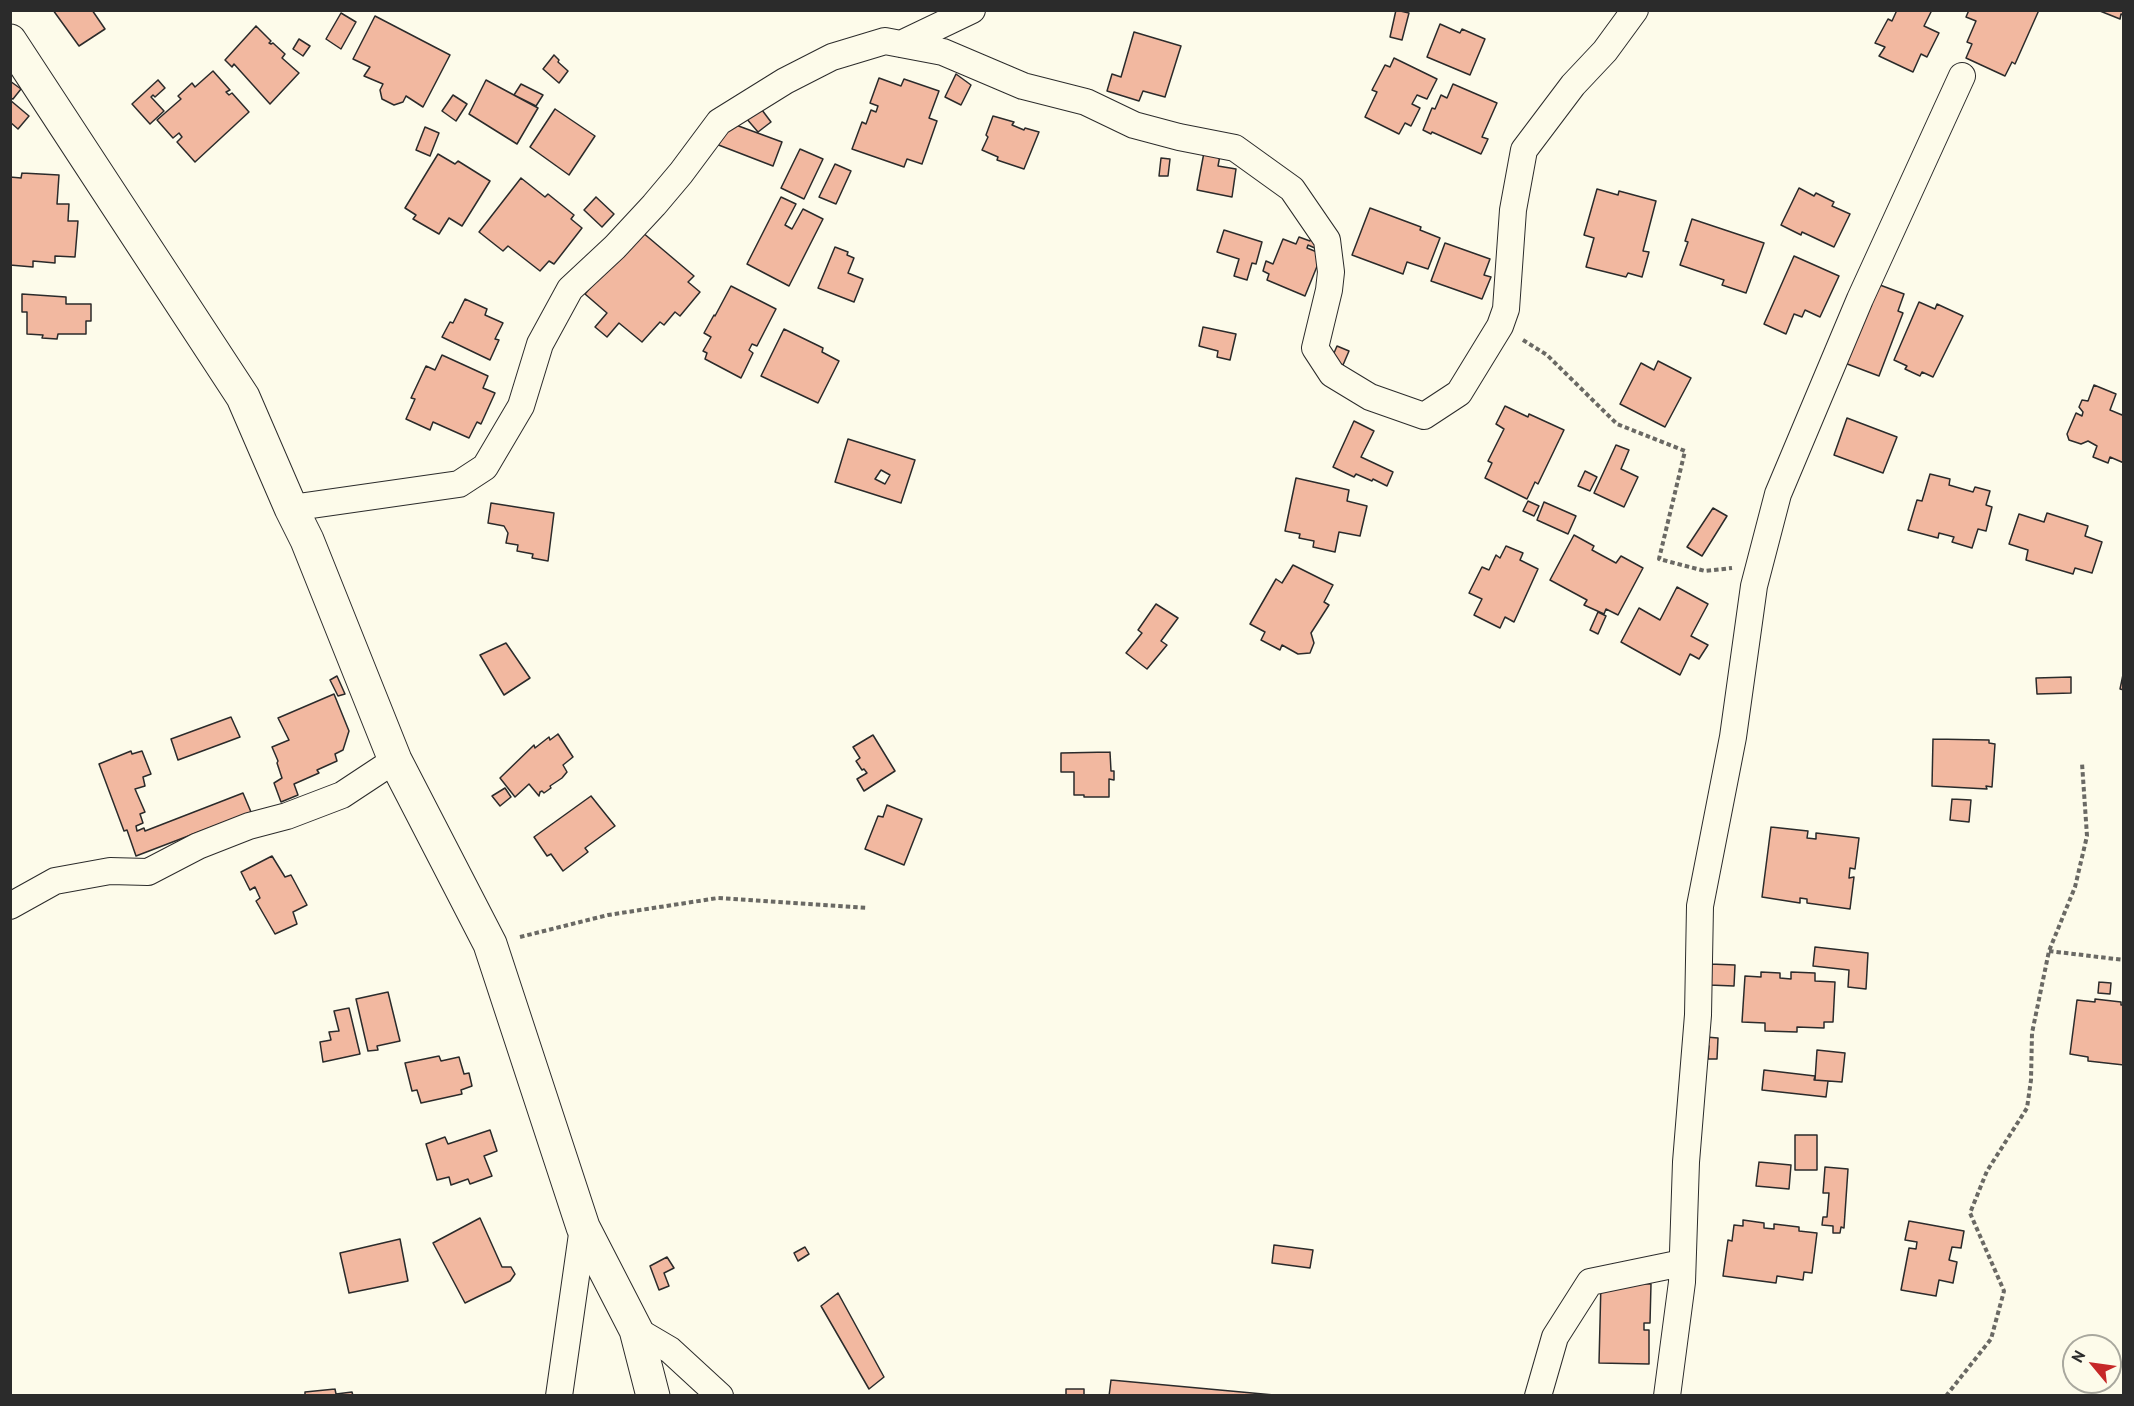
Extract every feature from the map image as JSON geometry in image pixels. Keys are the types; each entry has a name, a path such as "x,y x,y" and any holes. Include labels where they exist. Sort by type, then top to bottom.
{"street":[{"path":"901,44 972,10"},
{"path":"291,508 459,484 484,467 521,406 540,344 570,289 615,247 654,205 719,122 785,81 832,57 885,41 943,52 1023,86 1086,102 1134,125 1235,148 1292,189 1327,240 1331,272 1315,348 1332,374 1370,396 1424,416 1459,393 1500,326 1506,309 1513,210 1524,150 1573,85 1605,51 1635,10"},
{"path":"10,41 243,398 307,540 395,760 490,944 583,1227 636,1330 653,1395"},
{"path":"1667,1395 1682,1282 1686,1162 1698,1015 1700,906 1733,737 1754,586 1778,494 1860,299 1962,76"},
{"path":"10,906 55,882 110,871 148,872 198,846 249,826 286,816 342,795 395,760"},
{"path":"560,1395 583,1227"},
{"path":"1538,1395 1555,1337 1590,1282 1682,1263"},
{"path":"636,1330 669,1350 720,1395"}],"path":[{"path":"1500,326 1547,355 1617,424 1685,451 1659,559 1705,571 1760,565"},
{"path":"1946,1395 1991,1339 2004,1291 1970,1213 1987,1171 2027,1108 2031,1080 2032,1033 2049,951 2075,887 2087,836 2082,763"},
{"path":"490,944 608,915 718,898 868,908"},
{"path":"2049,951 2124,960"}],"building":[{"path":"53,10 92,10 105,29 79,46"},
{"path":"1396,10 1409,13 1402,40 1390,37"},
{"path":"1897,10 1932,10 1924,26 1939,33 1927,57 1921,54 1913,72 1879,56 1885,47 1875,43 1888,19 1892,21"},
{"path":"1969,10 2039,10 2015,64 2012,62 2005,76 1966,58 1972,44 1967,42 1976,21 1966,17"},
{"path":"2124,10 2124,15 2121,14 2120,19 2100,11"},
{"path":"341,13 356,22 341,49 326,39"},
{"path":"375,16 450,55 423,107 406,96 403,102 394,105 382,99 380,90 383,84 364,76 370,67 353,59"},
{"path":"1440,24 1460,33 1462,29 1485,39 1470,75 1427,57"},
{"path":"256,26 271,41 269,43 273,43 285,54 282,58 299,73 270,104 234,64 232,67 225,60"},
{"path":"1134,32 1181,46 1165,97 1143,91 1139,101 1107,91 1112,74 1121,77"},
{"path":"299,39 310,46 303,56 293,49"},
{"path":"554,55 568,71 559,83 543,69"},
{"path":"1394,58 1437,79 1427,99 1417,95 1412,104 1420,108 1411,126 1405,123 1399,134 1365,117 1377,92 1372,90 1385,65 1390,67"},
{"path":"213,71 230,90 226,92 229,95 232,93 249,112 195,162 177,142 182,137 179,133 173,138 157,120 181,99 178,96 192,83 195,87"},
{"path":"956,74 971,85 961,105 945,97"},
{"path":"879,78 901,86 904,79 939,91 929,118 937,121 922,164 907,159 904,167 852,149 862,122 866,124 871,110 876,112 878,106 870,103"},
{"path":"158,80 165,88 155,97 153,95 151,97 164,111 150,124 132,104"},
{"path":"486,80 538,108 517,144 469,114"},
{"path":"10,81 21,89 13,99 10,98"},
{"path":"521,84 543,95 536,106 514,95"},
{"path":"1453,84 1497,103 1482,137 1488,139 1481,154 1423,130 1432,108 1435,109 1441,95 1447,98"},
{"path":"453,95 467,104 456,121 442,111"},
{"path":"10,100 29,116 18,129 10,122"},
{"path":"759,106 771,122 758,132 746,118"},
{"path":"555,109 595,136 569,175 530,147"},
{"path":"993,116 1014,122 1012,125 1024,130 1025,128 1039,132 1024,169 997,160 998,157 982,150"},
{"path":"725,121 782,142 773,166 716,144"},
{"path":"425,127 439,133 430,156 416,150"},
{"path":"1205,147 1221,150 1218,166 1236,169 1232,197 1197,190"},
{"path":"800,149 823,159 804,199 781,188"},
{"path":"438,154 455,164 458,161 490,181 462,226 449,218 439,234 413,219 416,215 405,208"},
{"path":"1161,158 1170,159 1168,176 1159,176"},
{"path":"835,164 851,171 836,204 819,197"},
{"path":"22,173 59,175 57,204 69,204 68,221 78,221 75,257 55,256 55,263 33,261 33,267 10,265 10,177 21,178"},
{"path":"521,178 545,197 548,194 574,215 571,219 582,228 554,264 549,261 540,271 508,246 503,251 479,232"},
{"path":"1799,188 1814,196 1816,193 1834,202 1832,206 1850,214 1834,247 1781,225"},
{"path":"1597,189 1618,195 1619,191 1656,201 1643,251 1649,252 1642,277 1628,273 1626,277 1586,267 1594,238 1584,235"},
{"path":"596,197 614,214 602,227 584,210"},
{"path":"781,197 796,204 785,225 792,229 803,209 823,219 789,286 747,264"},
{"path":"1370,208 1421,227 1420,230 1440,238 1428,269 1407,262 1403,274 1352,255"},
{"path":"1692,219 1764,243 1746,293 1722,285 1724,280 1680,265 1688,242 1685,241"},
{"path":"1224,230 1262,242 1256,264 1252,263 1247,280 1234,276 1239,259 1217,252"},
{"path":"642,232 694,276 688,282 700,292 680,316 675,312 664,325 660,322 642,342 619,323 607,337 595,327 607,313 585,294 625,246"},
{"path":"1312,236 1317,249 1308,245 1307,248 1322,254 1305,296 1267,280 1269,274 1263,271 1266,261 1273,264 1283,239 1296,244 1299,237 1310,241"},
{"path":"1445,243 1490,259 1484,275 1491,277 1482,299 1431,281"},
{"path":"835,247 848,252 847,255 854,258 848,273 863,279 854,302 818,288"},
{"path":"1794,256 1839,276 1820,317 1805,310 1802,317 1794,314 1786,334 1764,324"},
{"path":"1872,282 1904,294 1898,311 1903,313 1879,376 1842,362"},
{"path":"731,286 776,309 757,346 752,344 749,350 753,353 741,378 705,359 707,353 703,351 711,337 704,333"},
{"path":"22,294 66,297 66,304 91,304 91,321 86,321 86,334 58,334 57,339 27,334 27,312 22,312"},
{"path":"465,299 487,309 485,315 503,323 495,339 499,340 490,360 442,337 450,322 453,323"},
{"path":"1919,302 1935,309 1937,304 1963,316 1933,377 1922,372 1920,376 1905,369 1907,366 1894,360"},
{"path":"1203,327 1236,334 1230,360 1217,357 1218,351 1199,346"},
{"path":"784,329 823,348 822,352 839,361 818,403 761,376"},
{"path":"1337,346 1349,351 1343,365 1331,360"},
{"path":"442,355 488,376 483,388 495,393 481,424 477,422 469,438 433,422 430,430 406,419 415,399 411,398 426,366 435,370"},
{"path":"1658,361 1691,378 1665,427 1620,404 1641,363 1654,370"},
{"path":"2094,385 2116,394 2110,410 2122,415 2124,411 2124,463 2110,457 2108,463 2093,457 2097,446 2088,441 2081,444 2069,440 2067,434 2076,413 2082,416 2083,412 2079,407 2082,400 2088,401"},
{"path":"1505,406 1564,430 1538,484 1535,482 1527,499 1485,478 1492,463 1488,461 1504,429 1496,424"},
{"path":"1847,418 1897,437 1883,473 1834,455"},
{"path":"1354,421 1374,431 1361,457 1393,472 1387,486 1356,474 1354,477 1333,467"},
{"path":"848,439 915,460 901,503 835,482","holes":["881,470 890,475 885,484 875,479"]},
{"path":"1616,445 1629,450 1621,469 1638,477 1624,507 1594,493"},
{"path":"1585,471 1597,477 1590,491 1578,486"},
{"path":"1930,474 1950,479 1949,485 1973,492 1975,487 1990,491 1986,505 1992,507 1986,531 1978,529 1972,548 1952,542 1954,537 1939,533 1938,538 1908,530 1917,500 1922,501"},
{"path":"1296,478 1349,490 1347,501 1367,506 1360,536 1339,532 1335,552 1313,547 1314,541 1299,538 1300,534 1285,531"},
{"path":"1528,501 1539,506 1534,516 1523,511"},
{"path":"1544,502 1576,516 1568,534 1537,520"},
{"path":"491,503 554,513 548,561 532,558 533,554 517,551 518,545 506,543 508,533 504,526 488,523"},
{"path":"1713,508 1727,516 1702,556 1687,547"},
{"path":"2047,513 2088,526 2085,536 2102,542 2092,573 2075,568 2073,574 2026,560 2028,550 2009,544 2019,514 2044,522"},
{"path":"1574,535 1594,546 1592,550 1616,563 1621,556 1643,568 1618,615 1606,609 1604,614 1584,605 1587,600 1550,580"},
{"path":"1506,546 1523,553 1520,560 1538,569 1514,622 1505,617 1500,628 1474,615 1482,599 1469,593 1482,567 1489,570 1496,555 1500,558"},
{"path":"1293,565 1333,585 1324,602 1329,605 1311,633 1314,643 1310,653 1298,654 1282,645 1280,650 1261,640 1265,632 1250,624 1276,579 1282,583"},
{"path":"1677,587 1708,604 1691,636 1708,645 1699,659 1690,654 1680,675 1621,642 1639,608 1660,620"},
{"path":"1156,604 1178,618 1161,641 1167,645 1147,669 1126,653 1142,633 1138,630"},
{"path":"1598,612 1606,616 1598,634 1590,630"},
{"path":"506,643 530,678 504,695 480,655"},
{"path":"2124,670 2124,690 2120,689"},
{"path":"337,676 345,694 338,696 330,680"},
{"path":"2071,677 2071,693 2037,694 2036,678"},
{"path":"334,694 349,731 343,750 335,754 337,761 317,770 319,773 294,784 298,795 281,802 274,783 282,778 272,747 289,740 278,718"},
{"path":"231,717 240,737 178,760 171,739"},
{"path":"558,734 573,757 563,765 567,772 550,786 551,788 544,793 540,792 539,796 529,784 515,797 500,778 534,745 535,748 549,737 550,740"},
{"path":"873,735 895,771 864,791 857,779 867,773 856,761 860,758 853,747"},
{"path":"1933,739 1989,740 1989,743 1995,744 1992,787 1986,786 1987,789 1932,786"},
{"path":"131,751 132,754 142,751 151,774 143,777 145,786 135,789 145,812 140,814 143,823 136,826 137,831 144,828 145,831 243,793 251,812 136,856 127,830 124,831 99,764"},
{"path":"1110,752 1114,780 1109,779 1109,797 1074,795 1074,772 1061,772 1061,753"},
{"path":"505,788 511,797 500,806 492,796"},
{"path":"591,796 615,826 585,848 588,852 563,871 551,854 547,856 534,837"},
{"path":"1952,799 1971,800 1969,822 1950,820"},
{"path":"887,805 922,819 904,865 865,849 878,816 883,817"},
{"path":"1771,827 1808,831 1807,838 1816,839 1816,833 1859,838 1855,869 1850,868 1849,878 1854,877 1850,909 1807,903 1807,899 1800,898 1800,903 1762,897"},
{"path":"272,856 285,877 291,875 307,905 293,912 297,924 275,934 256,901 260,898 255,887 250,890 241,872"},
{"path":"1815,947 1868,953 1866,989 1848,987 1849,970 1813,966"},
{"path":"1710,964 1735,965 1734,986 1709,985"},
{"path":"1761,972 1780,973 1780,978 1791,979 1791,972 1815,973 1815,981 1835,982 1833,1022 1824,1022 1824,1028 1797,1027 1797,1032 1765,1031 1765,1023 1742,1022 1745,976 1761,977"},
{"path":"2099,982 2111,983 2110,994 2098,993"},
{"path":"388,992 400,1041 377,1046 378,1050 368,1051 356,999"},
{"path":"2095,999 2121,1002 2121,1005 2124,1005 2124,1065 2088,1061 2088,1057 2070,1054 2077,1000 2095,1002"},
{"path":"349,1008 360,1054 323,1062 320,1042 331,1040 329,1032 339,1031 334,1011"},
{"path":"1706,1037 1718,1038 1717,1059 1708,1059 1709,1046 1705,1046"},
{"path":"1817,1050 1845,1053 1842,1082 1815,1080"},
{"path":"439,1056 441,1061 459,1057 464,1074 469,1073 472,1086 461,1090 462,1094 421,1103 417,1090 412,1091 405,1063"},
{"path":"1764,1070 1815,1076 1814,1080 1828,1081 1826,1097 1762,1090"},
{"path":"490,1130 497,1151 484,1156 492,1176 470,1184 468,1179 451,1185 449,1177 437,1180 426,1144 445,1137 448,1144"},
{"path":"1795,1135 1817,1135 1817,1170 1795,1170"},
{"path":"1759,1162 1791,1165 1789,1189 1756,1186"},
{"path":"1825,1167 1848,1169 1844,1228 1841,1227 1840,1233 1833,1233 1833,1226 1822,1225 1823,1217 1827,1217 1829,1193 1823,1193"},
{"path":"480,1218 502,1267 511,1267 515,1274 510,1281 465,1303 433,1243"},
{"path":"1743,1220 1764,1223 1764,1228 1774,1229 1774,1224 1799,1227 1799,1231 1817,1233 1812,1273 1804,1272 1803,1280 1777,1276 1776,1283 1723,1276 1728,1240 1732,1241 1734,1225 1743,1226"},
{"path":"1909,1221 1964,1231 1961,1248 1952,1247 1949,1260 1957,1262 1953,1283 1939,1280 1936,1296 1901,1290 1909,1248 1916,1249 1917,1242 1905,1240"},
{"path":"400,1239 408,1281 349,1293 340,1253"},
{"path":"1274,1245 1313,1250 1310,1268 1272,1263"},
{"path":"805,1247 809,1254 798,1261 794,1253"},
{"path":"667,1257 674,1268 664,1273 669,1286 659,1290 650,1266"},
{"path":"1601,1282 1651,1284 1650,1323 1644,1323 1644,1330 1649,1330 1649,1364 1599,1363"},
{"path":"838,1293 884,1377 869,1389 821,1306"},
{"path":"1111,1380 1274,1395 1274,1396 1109,1396"},
{"path":"335,1389 336,1394 352,1392 353,1396 305,1396 305,1392"},
{"path":"1066,1389 1084,1389 1084,1396 1066,1396"}]}
